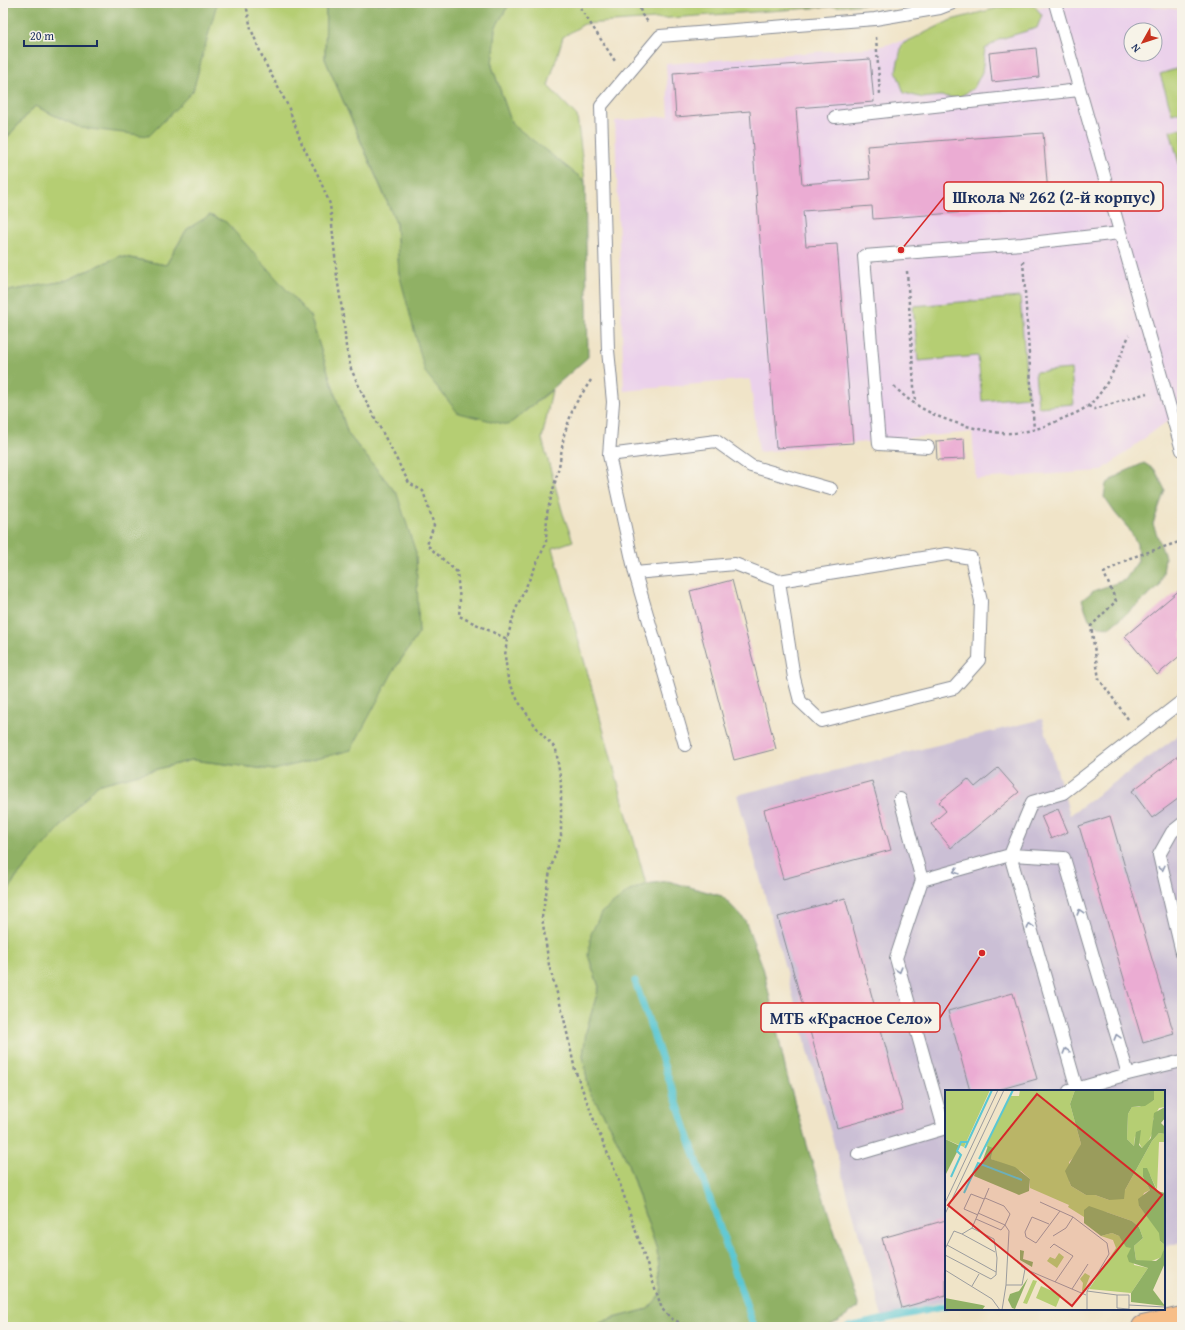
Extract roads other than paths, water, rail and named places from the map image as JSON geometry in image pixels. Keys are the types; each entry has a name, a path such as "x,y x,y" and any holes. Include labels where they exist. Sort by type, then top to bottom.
{"highway":[{"path":"1143,1327 1182,1318"}],"lane":[{"path":"685,745 635,573 609,455 613,402 608,350 601,106 660,36 875,20 940,8 953,3"},
{"path":"1055,3 1182,450"},
{"path":"835,117 1080,90"},
{"path":"928,447 879,444 864,256 1022,244 1120,233"},
{"path":"609,455 716,442 751,466 831,489"},
{"path":"635,573 735,564 779,581 947,554 971,558 981,601 979,660 954,688 821,721 800,701 794,678 779,581"},
{"path":"1182,701 1063,793 1032,802 1010,855 1073,1090 1096,1087 1128,1074 1182,1061"},
{"path":"858,1154 945,1128 896,958 922,880 900,798"},
{"path":"1182,824 1172,832 1159,855 1182,953"},
{"path":"922,880 1010,855 1064,858 1128,1074"}],"waterway":[{"path":"635,981 754,1327"},
{"path":"848,1327 945,1306"}],"place":[{"name":"Школа № 262 (2-й корпус)","path":"901,250"},
{"name":"МТБ «Красное Село»","path":"982,953"}]}
